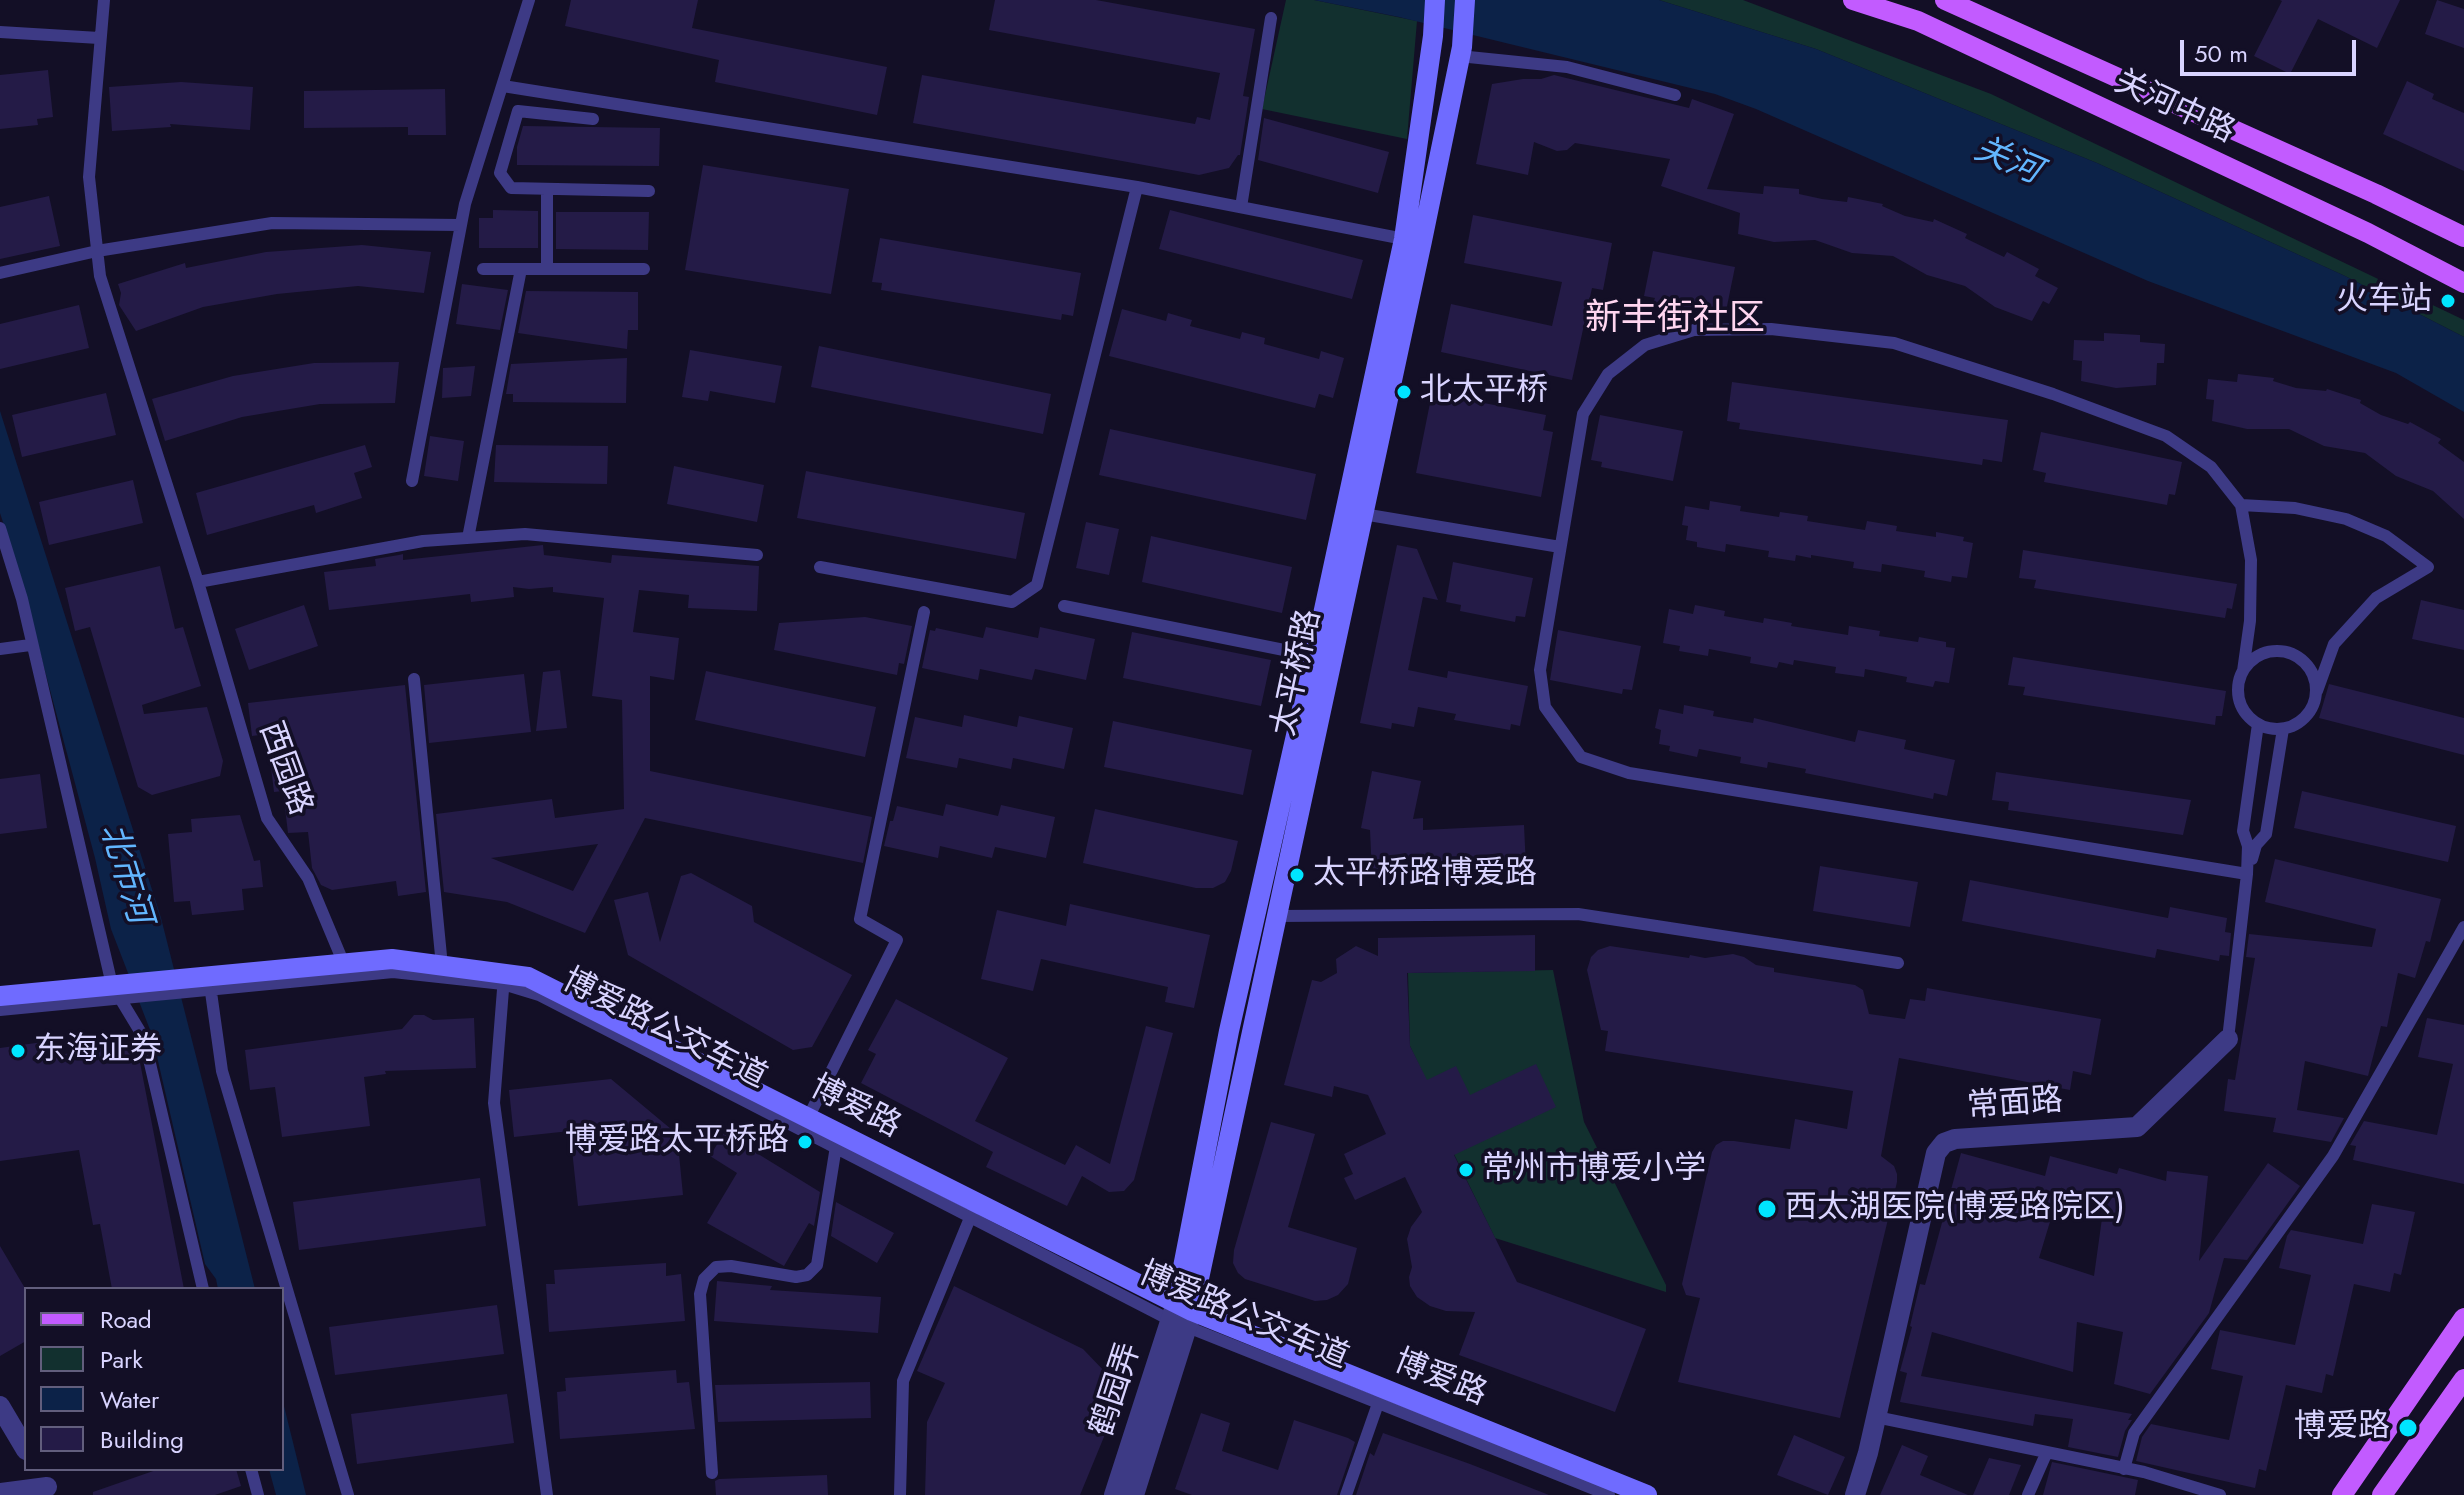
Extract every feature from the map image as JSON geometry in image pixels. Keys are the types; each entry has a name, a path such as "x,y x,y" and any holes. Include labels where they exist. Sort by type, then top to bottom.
{"main road":[{"path":"1181,1315 1229,1031 1404,239 1433,36 1435,0"},
{"path":"1461,51 1465,0"},
{"name":"关河中路","path":"1853,0 1918,21 2368,233 2464,283"},
{"name":"关河中路","path":"1945,0 1979,7 1997,23 2376,194 2464,237"},
{"name":"太平桥路","path":"1181,1315 1277,916 1461,51"},
{"name":"博爱路","path":"0,996 121,992 392,959 504,979 528,977 808,1118 837,1140 1181,1315 1381,1395 1647,1495"},
{"path":"2342,1495 2464,1318"},
{"path":"2382,1495 2464,1379"}],"street":[{"name":"常面路","path":"1855,1495 1876,1417 1936,1153 1944,1143 1955,1139 2137,1127 2228,1039"},
{"name":"鹤园弄","path":"1114,1495 1181,1315"},
{"name":"鹤园弄","path":"1134,1495 1181,1315"},
{"path":"0,1406 24,1447"},
{"path":"0,1493 46,1484"}],"lane":[{"name":"西园路","path":"104,0 89,177 100,276 198,582 267,818 308,878 344,964"},
{"path":"412,481 465,204 529,0"},
{"path":"1241,207 1271,18"},
{"path":"0,32 99,38"},
{"path":"1461,51 1567,67 1675,95"},
{"path":"503,86 1137,187 1404,239"},
{"path":"593,119 518,111 500,173 511,188 649,191"},
{"path":"820,567 1012,602 1037,585 1137,187"},
{"path":"547,190 547,269"},
{"path":"0,273 97,251 272,223 461,225"},
{"path":"483,269 644,269"},
{"path":"468,538 521,269"},
{"path":"2241,505 2295,508 2346,519 2386,536 2428,567 2376,598 2334,644 2314,705 2296,725 2283,729 2270,729 2258,724 2242,707 2238,695 2250,621 2251,560 2241,505 2211,467 2166,436 2053,394 1894,343 1771,329 1694,330 1645,345 1608,374 1583,414 1540,670 1545,707 1581,757 1629,773 2247,874"},
{"path":"1363,514 1560,547"},
{"path":"0,528 22,599 30,645 121,992 144,1038 203,1287"},
{"path":"198,582 423,541 525,534 757,555"},
{"path":"1064,606 1314,656"},
{"path":"808,1118 897,940 860,919 924,612"},
{"path":"0,649 30,645"},
{"path":"2243,671 2261,655 2285,652 2308,666 2315,678 2317,691"},
{"path":"414,679 442,966"},
{"path":"2228,1039 2247,874 2248,846 2243,831 2258,724"},
{"path":"2247,874 2256,845 2266,834 2283,729"},
{"path":"1277,916 1578,914 1898,963"},
{"path":"2124,1469 2134,1433 2333,1156 2464,927"},
{"name":"博爱路公交车道","path":"202,984 393,972 504,979 837,1140"},
{"path":"504,979 494,1103 547,1495"},
{"path":"202,984 222,1071 348,1495"},
{"path":"0,1010 121,992"},
{"path":"712,1473 700,1294 704,1279 716,1267 731,1266 796,1277 807,1275 817,1265 837,1140"},
{"path":"900,1495 903,1381 973,1210"},
{"path":"1346,1495 1381,1395"},
{"name":"博爱路公交车道","path":"1381,1395 1609,1495"},
{"path":"1876,1417 2124,1469 2220,1495"},
{"path":"2028,1495 2046,1454"},
{"path":"252,1471 258,1495"}],"green space":[{"path":"1286,0 1314,0 1417,21 1407,139 1262,109"},
{"path":"1659,0 1743,0 1991,94 2464,320 2464,337 2345,276 2097,163 1816,49"},
{"path":"1553,970 1584,1122 1666,1285 1666,1292 1495,1238 1454,1154 1460,1151 1410,1046 1408,973"}],"water":[{"name":"关河","path":"1314,0 1659,0 1816,49 2097,163 2345,276 2464,337 2464,412 2396,373 2148,281 1756,109 1715,94 1399,17"},
{"name":"北市河","path":"0,411 161,918 254,1287 218,1287 216,1279 205,1264 152,1035 111,929 95,858 0,513"},
{"path":"284,1406 306,1495 276,1495 270,1471 284,1471"}],"building":[{"path":"571,0 698,0 692,28 887,67 877,115 715,82 719,60 565,26"},
{"path":"995,0 1096,0 1255,29 1243,96 1249,97 1240,155 1229,168 1199,175 913,123 922,75 1195,124 1197,117 1210,120 1220,73 989,30"},
{"path":"2280,0 2400,0 2377,48 2318,19 2290,74 2254,56"},
{"path":"2437,0 2464,9 2464,48 2425,34"},
{"path":"48,70 53,117 37,119 38,125 0,129 0,75"},
{"path":"1554,75 1689,108 1692,99 1734,114 1707,189 1763,194 1764,186 1799,189 1799,194 1822,199 1847,202 1848,197 1883,204 1905,216 1933,222 1934,219 1967,234 1965,238 2004,257 2007,252 2039,269 2035,276 2058,288 2049,304 2043,301 2032,321 1995,307 1965,286 1927,275 1893,256 1852,253 1815,240 1774,242 1738,234 1740,213 1661,186 1670,159 1575,143 1567,150 1557,151 1534,142 1528,175 1476,164 1492,84"},
{"path":"2407,81 2434,94 2432,99 2464,113 2464,171 2383,134"},
{"path":"181,82 253,87 250,130 170,124 171,127 112,131 109,87"},
{"path":"445,89 446,135 408,135 408,127 304,128 304,91"},
{"path":"1264,118 1389,152 1378,193 1258,160"},
{"path":"523,126 660,128 659,166 517,165 517,147"},
{"path":"703,165 849,189 831,294 685,270"},
{"path":"49,196 60,246 0,259 0,207"},
{"path":"493,210 538,211 538,248 479,248 479,218 493,218"},
{"path":"1170,210 1363,260 1352,299 1159,249"},
{"path":"556,212 649,212 648,250 556,249"},
{"path":"1473,215 1612,243 1603,290 1592,288 1572,380 1441,352 1451,304 1552,326 1562,282 1464,263"},
{"path":"880,238 1081,273 1073,316 1062,314 1061,320 881,290 882,283 872,282"},
{"path":"362,245 431,252 424,293 358,286 277,294 203,307 136,331 119,305 121,293 118,284 185,263 186,268 266,252"},
{"path":"1653,251 1735,267 1726,311 1717,309 1716,315 1653,303 1655,298 1644,296"},
{"path":"462,284 508,290 500,330 456,324"},
{"path":"526,291 638,292 638,330 628,330 627,349 518,333"},
{"path":"79,305 89,348 0,369 0,324"},
{"path":"1122,309 1166,321 1168,313 1192,320 1190,326 1240,339 1242,332 1265,338 1264,344 1319,359 1321,351 1344,358 1333,398 1319,394 1315,408 1109,356"},
{"path":"2104,333 2140,335 2140,342 2165,344 2164,363 2157,363 2156,385 2116,388 2081,381 2082,361 2073,360 2074,340 2104,341"},
{"path":"819,346 1051,394 1043,434 811,387"},
{"path":"690,350 782,366 775,403 710,391 708,401 682,397"},
{"path":"627,358 626,403 513,402 513,394 506,394 511,364"},
{"path":"399,362 395,403 320,404 242,417 165,441 152,399 233,376 314,363"},
{"path":"475,366 471,396 442,398 443,368"},
{"path":"2238,374 2274,378 2273,381 2296,388 2327,389 2361,400 2360,403 2381,415 2408,424 2410,422 2441,439 2438,443 2464,462 2464,519 2433,491 2396,476 2365,453 2324,446 2289,429 2247,429 2212,421 2214,400 2206,399 2208,379 2237,382"},
{"path":"1732,382 2008,420 2002,462 1983,459 1982,465 1739,429 1740,423 1727,421"},
{"path":"106,393 116,435 22,457 12,415"},
{"path":"1432,393 1546,415 1543,430 1553,432 1541,497 1416,473"},
{"path":"1600,415 1683,431 1673,481 1601,467 1602,462 1591,460"},
{"path":"1110,429 1316,474 1306,520 1099,475"},
{"path":"2041,432 2182,462 2175,495 2169,494 2167,505 2044,482 2046,473 2033,470"},
{"path":"430,436 464,441 458,481 424,476"},
{"path":"365,445 372,467 354,473 362,498 316,513 314,505 207,535 196,493"},
{"path":"496,445 608,446 607,484 494,482"},
{"path":"674,466 764,485 757,522 667,504"},
{"path":"806,471 1025,513 1016,559 797,518"},
{"path":"133,480 143,523 49,545 39,502"},
{"path":"1710,501 1741,506 1740,511 1779,517 1780,512 1808,516 1807,521 1865,530 1867,521 1897,526 1896,531 1936,537 1936,532 1964,537 1963,541 1973,543 1967,578 1952,576 1951,582 1924,577 1925,571 1882,564 1881,572 1853,568 1854,562 1811,555 1811,558 1796,555 1795,561 1768,557 1769,551 1726,544 1725,552 1697,547 1697,542 1686,540 1688,526 1682,525 1685,506 1709,510"},
{"path":"1086,522 1119,529 1109,575 1076,568"},
{"path":"1151,536 1292,567 1282,613 1142,582"},
{"path":"543,545 544,555 611,563 612,555 759,566 757,611 688,608 689,595 639,590 633,632 679,638 674,680 650,676 650,771 872,817 863,863 645,818 585,933 507,902 444,892 436,814 552,799 555,818 624,809 622,700 592,696 604,598 553,592 553,587 513,587 514,597 471,602 470,594 329,610 324,572 376,566 375,559 403,554 403,560","holes":["598,844 573,891 491,858"]},
{"path":"1397,545 1417,549 1438,600 1423,597 1408,670 1447,678 1448,671 1528,686 1520,726 1511,724 1510,730 1454,720 1456,714 1418,707 1414,727 1392,723 1391,729 1360,723"},
{"path":"2023,550 2237,584 2232,609 2227,608 2225,618 2034,588 2036,580 2019,578"},
{"path":"1453,562 1533,578 1525,617 1516,616 1515,622 1460,611 1461,605 1446,602"},
{"path":"160,566 175,629 183,627 201,686 142,705 144,714 207,707 223,761 220,776 152,795 138,787 90,627 75,631 65,588"},
{"path":"2421,600 2464,610 2464,650 2412,639"},
{"path":"304,605 318,646 249,670 235,629"},
{"path":"1695,605 1725,611 1724,616 1763,623 1764,618 1792,623 1791,626 1848,635 1849,626 1880,631 1879,636 1918,642 1919,637 1946,642 1946,647 1955,648 1949,683 1935,681 1933,687 1906,682 1907,677 1865,669 1864,677 1835,673 1836,667 1794,660 1793,665 1779,662 1777,668 1750,663 1751,657 1709,649 1708,656 1679,651 1680,646 1663,643 1669,609 1693,614"},
{"path":"865,617 912,626 904,664 899,663 897,675 774,650 779,623"},
{"path":"986,627 1038,638 1040,627 1095,639 1086,680 1035,669 1032,680 980,669 978,680 922,668 930,630 935,631 936,628 983,638"},
{"path":"1558,630 1641,646 1632,690 1623,689 1622,694 1550,680"},
{"path":"1132,632 1271,660 1261,706 1123,678"},
{"path":"2013,657 2226,691 2222,716 2216,716 2215,725 2023,695 2025,687 2008,685"},
{"path":"560,670 567,728 536,731 543,672"},
{"path":"706,671 876,707 865,757 695,720"},
{"path":"524,674 531,732 429,743 424,685"},
{"path":"2329,684 2464,718 2464,755 2319,718"},
{"path":"405,685 426,892 398,896 396,881 332,890 321,885 312,868 308,832 288,833 283,791 274,792 267,734 252,736 248,703"},
{"path":"1684,705 1714,711 1713,716 1753,723 1754,718 1855,742 1858,730 1906,740 1904,749 1955,760 1947,796 1934,793 1933,799 1805,773 1806,769 1768,762 1767,768 1740,763 1741,757 1699,749 1697,757 1669,751 1670,746 1659,744 1661,730 1655,728 1659,709 1683,714"},
{"path":"964,715 1017,727 1019,716 1073,728 1064,769 1013,758 1011,769 959,758 957,768 906,758 915,717 962,727"},
{"path":"1113,721 1252,750 1243,795 1104,767"},
{"path":"1372,771 1421,781 1413,819 1423,818 1423,830 1524,825 1526,868 1372,874 1370,830 1361,828"},
{"path":"1996,772 2191,800 2183,835 2008,810 2009,802 1992,800"},
{"path":"40,774 47,828 0,834 0,779"},
{"path":"2302,791 2456,826 2448,862 2294,828"},
{"path":"946,804 998,816 1001,805 1055,817 1046,858 995,847 992,858 940,846 938,858 884,846 897,806 943,816"},
{"path":"1095,809 1238,841 1231,871 1225,882 1213,888 1196,888 1083,863"},
{"path":"240,815 254,861 260,860 263,887 242,889 244,910 192,915 190,901 174,902 168,834 192,832 191,819"},
{"path":"2275,859 2441,899 2430,942 2426,941 2415,978 2398,973 2387,1027 2381,1026 2368,1076 2305,1061 2297,1110 2344,1118 2331,1142 2273,1132 2276,1118 2224,1111 2228,1079 2235,1080 2255,958 2246,957 2249,934 2372,947 2376,929 2265,902"},
{"path":"1820,866 1918,882 1910,927 1813,911"},
{"path":"691,873 752,906 754,922 852,975 812,1047 793,1050 628,955 614,900 648,892 660,942 681,876"},
{"path":"1970,880 2168,918 2170,907 2227,918 2225,932 2231,933 2229,956 2220,955 2219,961 2157,949 2155,958 1962,921"},
{"path":"1070,904 1210,935 1194,1008 1165,1002 1168,987 1041,959 1033,991 981,979 997,910 1066,926"},
{"path":"1535,935 1535,971 1407,973 1410,1046 1427,1080 1456,1066 1470,1095 1536,1064 1556,1107 1454,1155 1517,1282 1646,1329 1615,1412 1459,1355 1475,1312 1446,1311 1430,1306 1417,1297 1410,1286 1412,1267 1407,1239 1422,1212 1405,1177 1355,1200 1344,1178 1353,1174 1344,1154 1386,1134 1368,1095 1334,1086 1332,1097 1284,1085 1312,980 1321,982 1337,973 1336,959 1356,946 1378,956 1378,938"},
{"path":"1610,946 1689,958 1690,955 1705,958 1733,954 1756,965 1774,968 1774,972 1855,985 1863,990 1869,1014 1905,1019 1910,999 1925,1001 1927,988 2101,1019 2091,1075 2073,1071 2070,1090 1899,1058 1881,1156 1894,1166 1897,1182 1840,1418 1678,1382 1700,1298 1686,1295 1682,1284 1716,1145 1734,1141 1790,1149 1795,1119 1847,1129 1853,1091 1605,1051 1608,1031 1601,1030 1587,970 1591,957 1598,950"},
{"path":"896,999 1008,1058 975,1121 1065,1165 1076,1145 1110,1164 1146,1026 1173,1033 1134,1180 1124,1191 1109,1192 1082,1176 1067,1206 986,1167 993,1152 861,1083 876,1054 868,1050"},
{"path":"414,1015 424,1015 433,1020 474,1018 476,1068 385,1071 386,1074 364,1077 370,1126 282,1137 275,1087 250,1090 245,1050 402,1029"},
{"path":"2427,1018 2464,1025 2464,1184 2353,1160 2356,1146 2350,1145 2364,1121 2437,1135 2453,1064 2418,1057"},
{"path":"50,1041 53,1056 136,1042 184,1287 112,1287 100,1224 93,1225 79,1150 0,1161 0,1048"},
{"path":"611,1079 677,1134 683,1195 578,1206 570,1131 514,1137 509,1090"},
{"path":"1271,1122 1315,1134 1288,1227 1357,1248 1348,1284 1338,1295 1327,1300 1315,1301 1245,1279 1233,1263 1234,1250"},
{"path":"724,1133 820,1192 814,1226 809,1223 784,1266 707,1223 737,1173 710,1156"},
{"path":"1961,1153 2045,1176 2050,1156 2117,1174 2119,1168 2166,1181 2167,1171 2208,1176 2199,1261 2268,1163 2300,1186 2247,1260 2224,1258 2209,1313 2150,1394 2114,1384 2123,1332 2077,1322 2073,1372 1932,1332 1921,1376 2132,1414 2118,1457 2068,1447 2073,1419 2035,1414 2033,1426 1900,1402 1907,1373 1900,1371 1920,1284 1925,1285","holes":["2059,1192 2104,1204 2094,1276 2039,1258"]},
{"path":"480,1178 486,1226 299,1250 293,1202"},
{"path":"836,1202 894,1233 877,1263 831,1236"},
{"path":"2372,1204 2415,1212 2401,1275 2394,1273 2390,1292 2354,1284 2333,1376 2326,1374 2322,1393 2286,1385 2266,1471 2259,1469 2255,1488 2136,1461 2142,1437 2151,1424 2229,1440 2243,1376 2211,1369 2220,1330 2295,1345 2311,1275 2279,1268 2287,1236 2291,1230 2363,1244"},
{"path":"0,1246 24,1287 24,1342 0,1356"},
{"path":"666,1263 666,1276 681,1274 685,1321 549,1332 546,1284 555,1284 554,1270"},
{"path":"717,1281 772,1286 770,1290 881,1297 878,1333 714,1321"},
{"path":"954,1286 1083,1349 1107,1374 1114,1394 1113,1415 1080,1495 925,1495 927,1422 945,1383 917,1371"},
{"path":"497,1305 504,1354 335,1375 329,1327"},
{"path":"676,1370 677,1383 689,1382 695,1429 560,1439 557,1392 566,1391 565,1378"},
{"path":"870,1382 871,1418 718,1422 715,1385"},
{"path":"507,1394 514,1443 357,1464 351,1414"},
{"path":"1201,1413 1230,1423 1222,1451 1278,1470 1294,1420 1355,1442 1337,1495 1192,1495 1175,1489"},
{"path":"1383,1433 1549,1495 1356,1495 1370,1453 1374,1456"},
{"path":"1794,1435 1845,1457 1828,1495 1777,1475"},
{"path":"1902,1445 1928,1456 1920,1475 1968,1495 1880,1495"},
{"path":"1989,1458 2021,1465 2009,1495 1973,1495"},
{"path":"2052,1462 2138,1480 2135,1495 2043,1495"},
{"path":"153,1471 237,1471 241,1486 215,1495 93,1495 93,1492"},
{"path":"827,1475 828,1495 716,1495 715,1481 719,1479"}],"place":[{"name":"火车站","path":"2448,301"},
{"name":"北太平桥","path":"1404,392"},
{"name":"太平桥路博爱路","path":"1297,875"},
{"name":"东海证券","path":"18,1051"},
{"name":"博爱路太平桥路","path":"805,1142"},
{"name":"常州市博爱小学","path":"1466,1170"},
{"name":"西太湖医院(博爱路院区)","path":"1767,1209"},
{"name":"博爱路","path":"2408,1428"}],"district":[{"name":"新丰街社区","path":"1675,320"}]}
